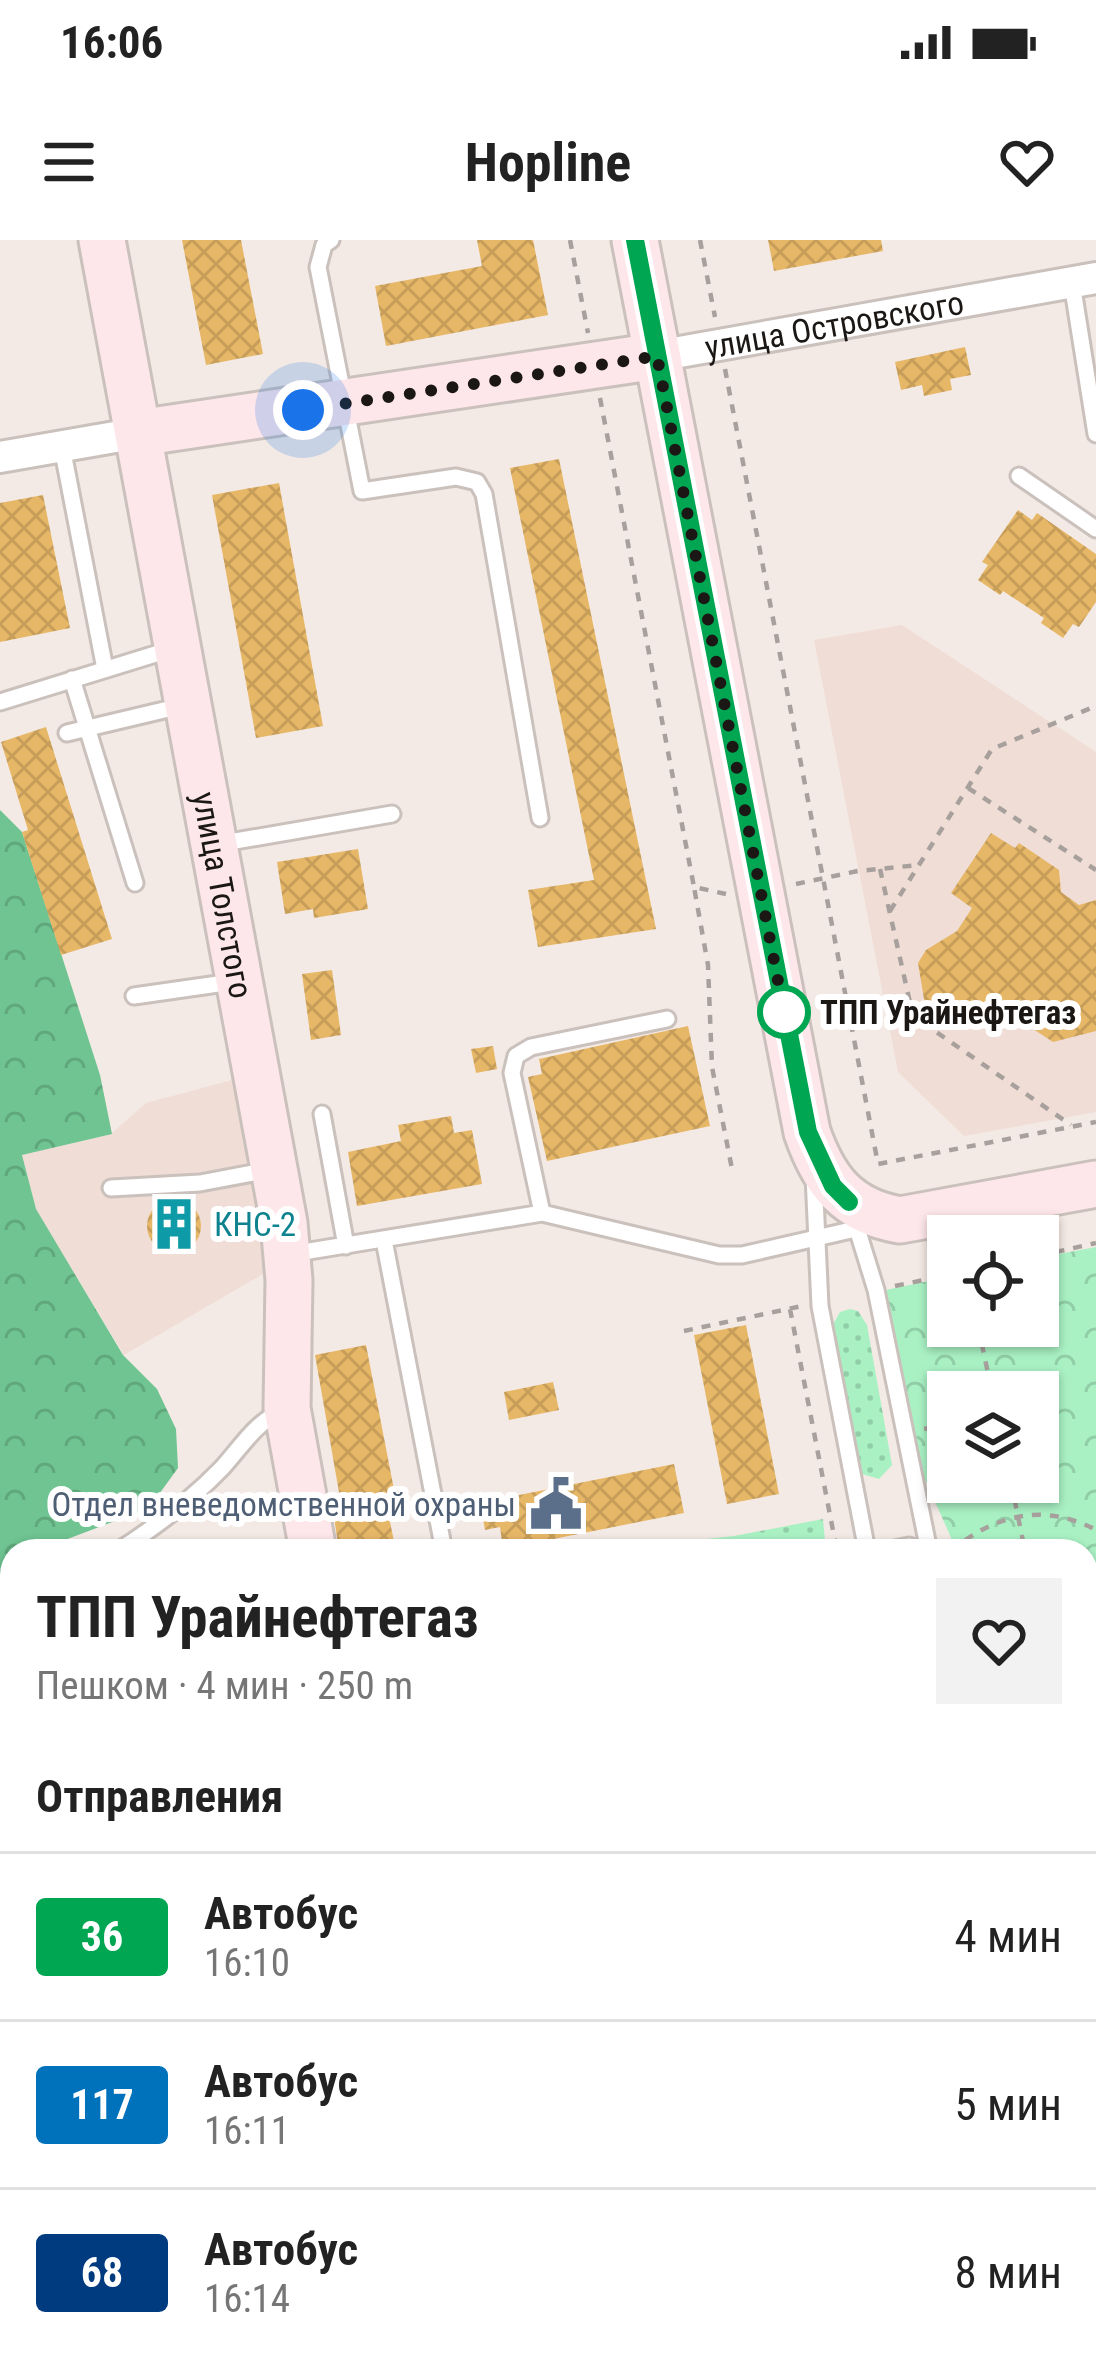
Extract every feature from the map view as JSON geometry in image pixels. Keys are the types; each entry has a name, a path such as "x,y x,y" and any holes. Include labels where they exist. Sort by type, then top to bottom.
{"street":[{"name":"улица Толстого","path":"102,240 275,1168 288,1254 287,1408 311,1539"},
{"path":"635,240 808,1132 833,1186 869,1217 1096,1184"},
{"name":"улица Островского","path":"0,457 721,346 1084,280"}],"lane":[{"path":"331,240 324,245 318,266 362,491 456,477 477,482 484,494 540,818"},
{"path":"1084,280 1096,434"},
{"path":"62,447 105,669"},
{"path":"1019,476 1096,529"},
{"path":"0,702 178,647"},
{"path":"72,679 135,884"},
{"path":"68,733 189,704"},
{"path":"215,844 392,814"},
{"path":"134,996 241,980"},
{"path":"542,1213 512,1073 516,1056 531,1047 667,1019"},
{"path":"322,1114 346,1246"},
{"path":"808,1132 820,1306 865,1539"},
{"path":"112,1188 200,1183 275,1168"},
{"path":"288,1254 542,1213 719,1255 742,1256 818,1238 869,1217 877,1297 923,1539"},
{"path":"384,1240 442,1539"},
{"path":"137,1539 220,1470 262,1421 287,1408"}],"path":[{"path":"570,240 708,965 712,1067 732,1169"},
{"path":"700,240 878,1164 1096,1122"},
{"path":"890,911 992,749 1096,706"},
{"path":"968,788 1096,870"},
{"path":"790,886 919,865"},
{"path":"880,869 913,1016 1072,1126"},
{"path":"694,887 738,897"},
{"path":"1059,1252 1096,1244"},
{"path":"790,1309 835,1539"},
{"path":"1015,1503 1022,1539"},
{"path":"967,1539 1017,1514 1053,1516 1096,1530"}],"shaded area":[{"path":"902,625 1096,752 1096,1112 964,1136 898,1072 814,640"},
{"path":"236,1079 268,1271 124,1355 36,1210 22,1155 111,1134 146,1103"}],"green space":[{"path":"0,810 22,832 100,1075 112,1134 22,1155 36,1209 123,1355 157,1389 176,1429 178,1468 149,1508 68,1539 0,1539"},
{"path":"1096,1247 1096,1539 952,1539 936,1503 1059,1503 1059,1371 927,1371 927,1484 886,1290 927,1281 927,1347 1059,1347 1059,1254"},
{"path":"858,1311 867,1325 892,1465 879,1479 859,1473 831,1328 840,1312"},
{"path":"823,1519 825,1539 706,1539"}],"building":[{"path":"182,240 241,240 263,354 206,365"},
{"path":"477,240 533,240 548,315 386,346 375,286 482,266"},
{"path":"768,240 881,240 883,251 774,271"},
{"path":"965,347 971,375 950,379 952,390 924,396 922,385 901,390 895,362"},
{"path":"559,459 656,929 538,947 528,890 594,880 510,468"},
{"path":"279,483 323,726 256,738 212,495"},
{"path":"43,495 70,628 0,642 0,503"},
{"path":"1018,510 1032,520 1037,513 1096,554 1096,602 1079,627 1073,624 1063,638 1041,623 1044,618 978,580 988,565 982,562"},
{"path":"46,727 112,939 61,955 22,832 28,830 1,742"},
{"path":"991,833 1015,848 1019,843 1059,870 1061,892 1079,905 1096,900 1096,1031 1053,1042 1004,1010 997,1019 957,1025 925,1005 918,963 926,950 957,931 972,908 951,893"},
{"path":"358,849 368,909 314,918 313,909 285,914 277,862"},
{"path":"332,970 341,1035 311,1040 302,974"},
{"path":"688,1026 710,1126 547,1161 528,1077 542,1074 539,1059"},
{"path":"493,1046 497,1069 476,1073 471,1049"},
{"path":"451,1116 454,1133 472,1130 482,1184 357,1206 348,1152 401,1141 398,1125"},
{"name":"КНС-2","path":"174,1199 193,1207 201,1226 193,1245 174,1253 155,1245 147,1226 155,1207"},
{"path":"746,1325 779,1494 727,1504 694,1335"},
{"path":"366,1345 397,1505 387,1507 394,1539 337,1539 334,1517 343,1515 315,1355"},
{"path":"553,1382 559,1410 509,1420 504,1392"},
{"path":"674,1464 684,1513 553,1539 502,1539 500,1527 485,1530 480,1503"}],"bus line":[{"name":"36","path":"635,240 808,1132 816,1157 849,1202"}],"place":[{"name":"ТПП Урайнефтегаз","path":"784,1012"},
{"name":"КНС-2","path":"174,1224"},
{"name":"Отдел вневедомственной охраны","path":"556,1504"}],"route":[{"path":"303,410 657,356 784,1012"}]}
